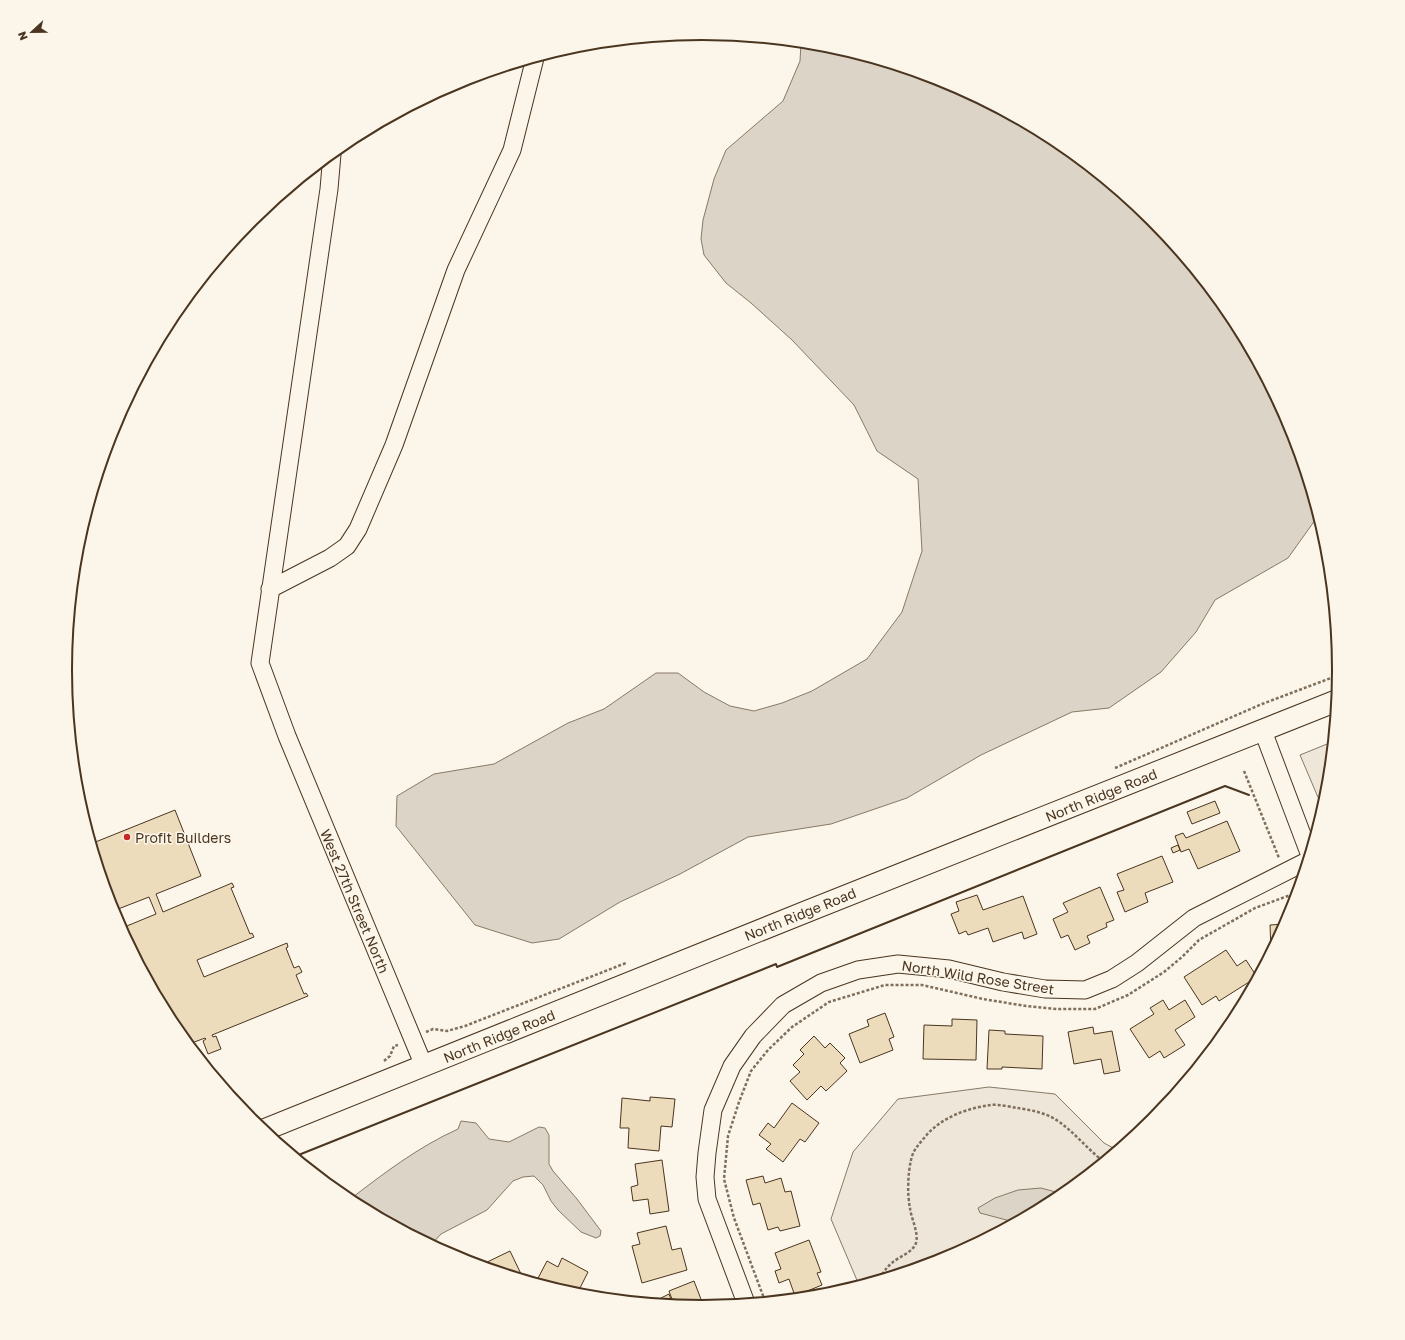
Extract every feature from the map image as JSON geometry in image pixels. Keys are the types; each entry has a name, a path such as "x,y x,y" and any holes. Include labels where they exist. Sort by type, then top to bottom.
{"main road":[{"name":"North Ridge Road","path":"270,1128 808,910 1331,703"}],"street":[{"path":"270,590 336,554 347,546 358,529 394,445 456,270 512,150 534,63"},
{"name":"West 27th Street North","path":"331,161 329,189 260,663 287,736 424,1066"},
{"path":"1263,731 1307,848"},
{"name":"North Wild Rose Street","path":"744,1299 707,1199 705,1177 707,1153 713,1110 732,1066 753,1036 783,1005 821,983 858,970 898,964 949,969 1003,982 1046,989 1085,990 1112,979 1137,964 1194,918 1302,865"}],"path":[{"path":"1244,771 1275,849 1293,888"},
{"path":"764,1297 734,1218 724,1179 728,1136 751,1071 768,1050 792,1027 830,1002 885,985 922,985 983,999 1026,1006 1057,1009 1095,1009 1128,995 1164,972 1199,940 1255,908 1291,896"},
{"path":"883,1274 892,1263 912,1249 916,1243 916,1234 909,1206 909,1169 911,1157 916,1147 931,1129 941,1121 972,1109 993,1105 1034,1110 1063,1125 1100,1159"}],"shaded area":[{"path":"801,48 825,52 866,61 905,73 944,88 1018,124 1053,146 1118,196 1176,255 1202,286 1248,355 1268,391 1285,429 1299,467 1314,521 1288,558 1215,600 1196,632 1161,672 1109,708 1072,712 981,755 907,798 831,824 748,837 680,874 620,902 559,939 532,943 475,925 396,826 397,796 434,774 494,764 568,723 604,709 656,673 678,673 704,692 730,706 754,711 782,703 812,691 867,659 902,612 922,551 918,479 877,451 854,405 792,340 751,303 726,283 704,255 701,239 703,220 714,179 726,150 783,101 800,61"},
{"path":"1328,744 1319,799 1300,755"},
{"path":"989,1087 1055,1094 1104,1143 1113,1148 1053,1194 1017,1216 981,1235 944,1252 905,1267 857,1281 831,1219 853,1152 898,1099"},
{"path":"461,1121 476,1123 489,1139 509,1142 539,1127 545,1128 549,1135 549,1164 601,1231 600,1236 596,1238 581,1232 558,1210 551,1201 543,1185 534,1176 523,1177 513,1181 487,1210 441,1234 435,1240 387,1216 355,1196 415,1153 458,1129"},
{"path":"1041,1188 1056,1192 1008,1221 980,1213 978,1208 995,1198 1018,1190"}],"building":[{"path":"1215,801 1220,813 1192,824 1187,812"},
{"path":"175,810 201,876 156,894 163,912 232,883 234,887 231,888 250,934 252,933 254,937 197,960 204,977 287,943 288,947 286,948 294,968 299,966 302,972 296,975 304,994 306,993 308,996 212,1035 213,1037 216,1036 221,1049 208,1054 203,1041 206,1039 205,1038 194,1042 179,1020 157,985 137,949 127,926 156,914 149,897 119,909 97,842"},
{"path":"1227,821 1240,851 1198,869 1189,849 1181,852 1175,836 1183,833 1186,838"},
{"path":"1178,845 1180,850 1173,853 1171,848"},
{"path":"1162,856 1173,882 1145,893 1148,902 1125,912 1117,892 1124,890 1117,874"},
{"path":"1100,887 1114,920 1106,923 1107,927 1087,936 1090,943 1075,950 1068,935 1061,938 1053,919 1068,912 1063,903"},
{"path":"977,895 983,910 1023,896 1037,934 1024,939 1022,932 993,942 988,928 968,935 966,931 959,934 951,914 959,911 956,902"},
{"path":"1279,924 1271,943 1270,925"},
{"path":"1226,950 1237,966 1246,960 1255,973 1250,981 1219,1001 1216,996 1202,1005 1184,977"},
{"path":"1163,1000 1169,1010 1185,1000 1195,1017 1175,1030 1185,1045 1164,1058 1160,1051 1149,1058 1130,1029 1154,1014 1150,1008"},
{"path":"885,1013 894,1037 889,1039 893,1050 860,1063 849,1034 869,1026 867,1020"},
{"path":"952,1019 977,1020 976,1060 923,1059 924,1025 952,1026"},
{"path":"1093,1027 1094,1034 1112,1031 1120,1071 1104,1074 1101,1059 1074,1064 1068,1032"},
{"path":"989,1030 1005,1031 1005,1034 1043,1036 1042,1069 1002,1067 1002,1069 987,1069"},
{"path":"814,1036 825,1048 830,1043 845,1058 840,1063 847,1071 826,1091 821,1086 807,1100 790,1081 800,1072 793,1065 804,1054 800,1050"},
{"path":"650,1097 675,1099 672,1127 661,1126 659,1151 628,1148 629,1128 620,1128 622,1098 650,1101"},
{"path":"792,1103 819,1123 805,1142 800,1139 783,1162 766,1149 771,1144 759,1135 768,1123 774,1128"},
{"path":"662,1160 669,1211 650,1214 648,1199 633,1201 631,1187 638,1185 635,1164"},
{"path":"763,1176 765,1183 781,1178 785,1192 791,1191 800,1226 780,1231 778,1227 768,1230 760,1203 753,1205 746,1180"},
{"path":"666,1226 672,1250 681,1248 687,1270 642,1283 632,1246 640,1244 637,1233"},
{"path":"809,1240 821,1272 817,1273 822,1285 807,1291 794,1293 789,1279 779,1283 775,1271 781,1269 775,1253"},
{"path":"510,1251 521,1273 500,1267 487,1262"},
{"path":"562,1258 588,1272 580,1288 538,1279 547,1261 558,1267"},
{"path":"694,1281 701,1300 672,1299 669,1291"},
{"path":"669,1294 671,1299 661,1299"}],"wall":[{"path":"300,1154 776,964 777,967 1225,786 1249,795"}],"place":[{"name":"Profit Builders","path":"127,837"}]}
